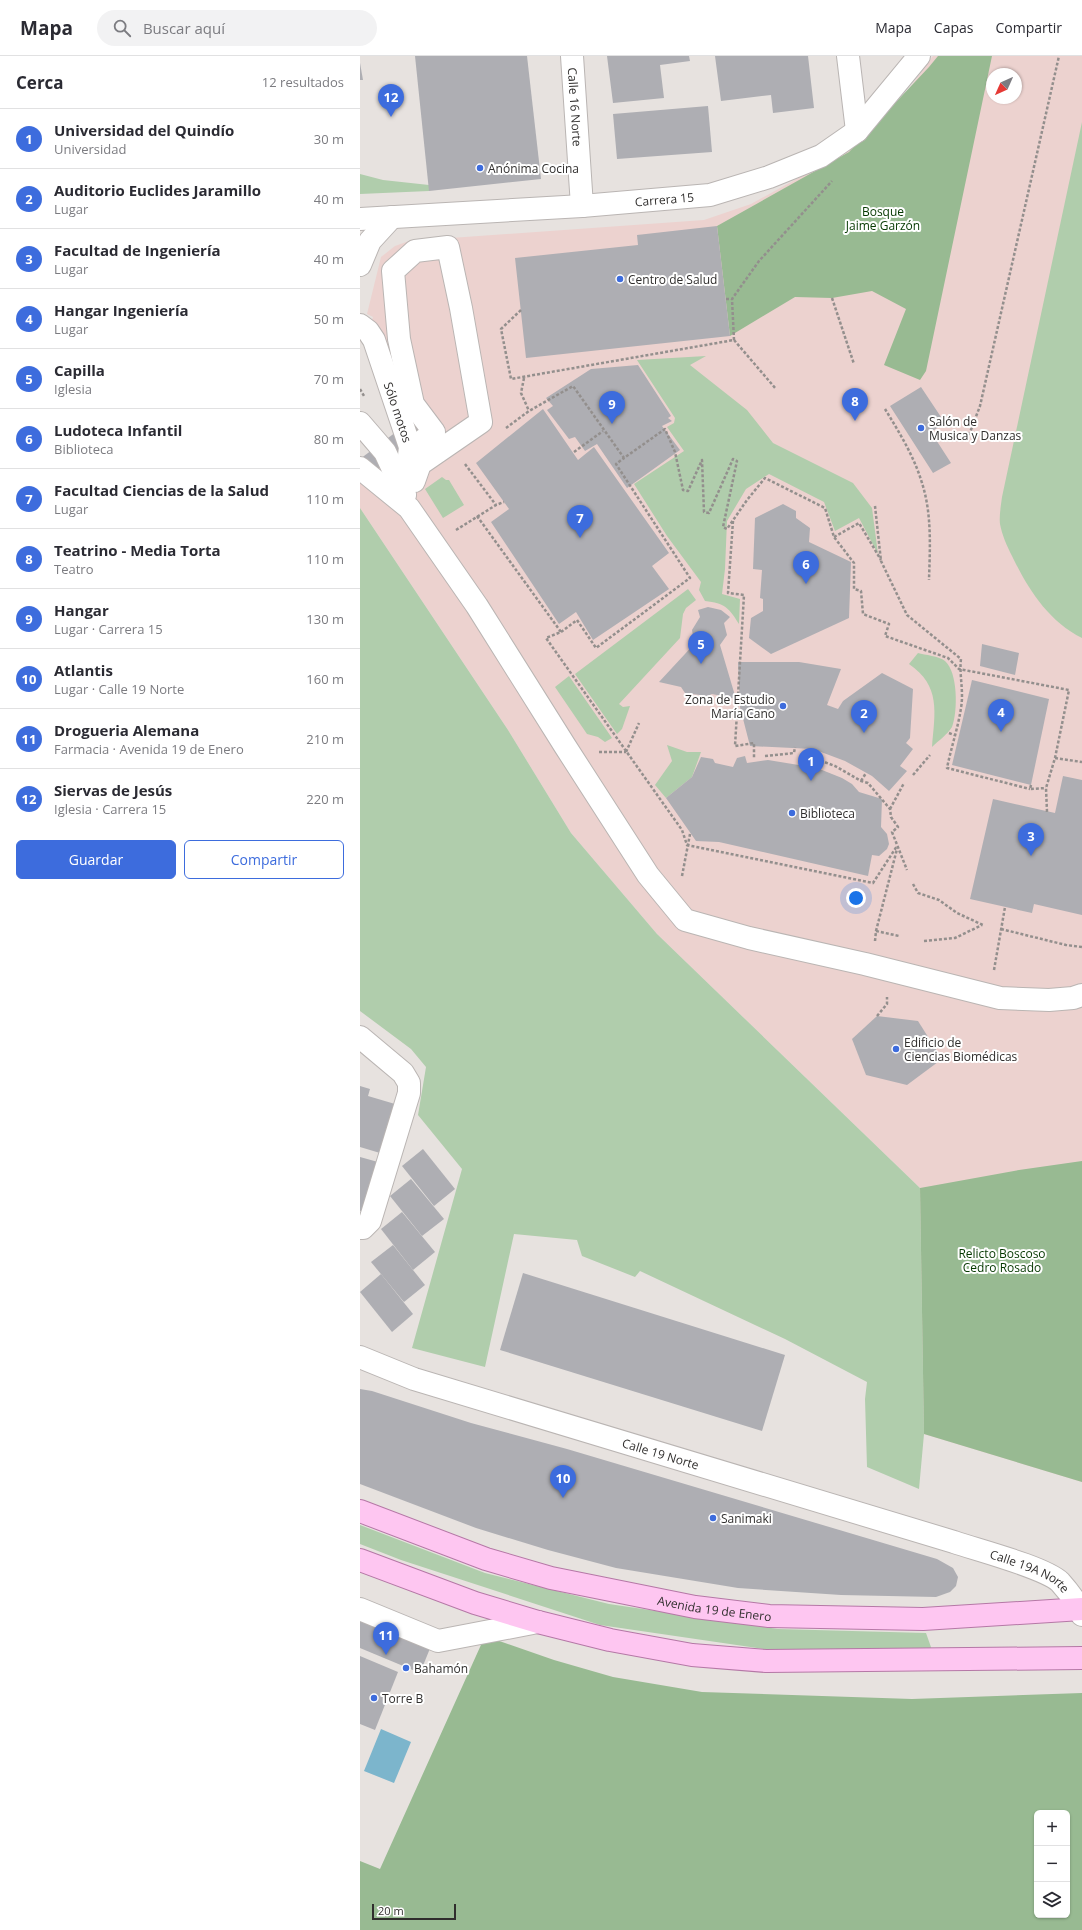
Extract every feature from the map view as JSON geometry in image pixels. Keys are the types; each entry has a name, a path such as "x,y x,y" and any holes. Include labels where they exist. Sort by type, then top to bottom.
{"main road":[{"name":"Avenida 19 de Enero","path":"360,1511 486,1559 552,1578 696,1607 770,1616 923,1619 1081,1611"},
{"path":"360,1560 475,1603 538,1622 610,1640 692,1655 766,1661 1082,1658"}],"street":[{"name":"Calle 16 Norte","path":"572,56 582,206"},
{"path":"848,56 857,131"},
{"name":"Carrera 15","path":"360,219 582,206 710,195 769,177 821,156 857,131 919,56"},
{"path":"360,265 370,241 392,217"},
{"path":"448,247 461,308 481,422 414,473 417,445 434,432 413,404 399,339 393,271 415,251 448,247"},
{"name":"Sólo motos","path":"360,325 374,340 410,447 414,473 409,508"},
{"path":"360,423 385,452 401,485 409,508 477,606 648,875 685,920 749,938 865,964 1000,998 1049,1000 1073,998 1082,995"},
{"path":"360,468 409,508"},
{"path":"360,1037 403,1073 409,1083 409,1092 370,1221 363,1228 360,1228"},
{"name":"Calle 19 Norte","path":"360,1357 414,1379 963,1545"},
{"name":"Calle 19A Norte","path":"963,1545 1035,1569 1059,1582 1081,1611"},
{"path":"360,1609 438,1641 538,1622"}],"path":[{"path":"969,434 980,406 1059,56"},
{"path":"776,389 734,340 732,299 759,261 820,193"},
{"path":"832,298 854,364"},
{"path":"726,299 732,299"},
{"path":"520,310 501,329 511,379 734,340"},
{"path":"524,377 521,393 529,411 574,386 603,431 624,458"},
{"path":"885,409 906,442 923,483 931,542 929,580"},
{"path":"687,845 682,830 546,638 561,632 577,620 596,648 690,578 616,464 665,429 675,452 683,490 688,491 702,460 704,512 709,513 733,459 737,460 723,527 727,529 747,500 765,478 825,508 834,537 854,563 854,590 861,591 863,614 889,624 885,636 948,658 959,669 1069,690 1046,788 1047,812"},
{"path":"574,452 603,431"},
{"path":"463,461 496,505"},
{"path":"463,526 477,516 504,502"},
{"path":"875,506 881,562"},
{"path":"477,516 561,632"},
{"path":"733,521 728,593 744,595 735,746 754,743 754,758"},
{"path":"834,537 859,524 881,562 907,615 961,659 959,669 963,684 961,708 947,768 1030,789 1046,788"},
{"path":"626,752 639,723"},
{"path":"949,733 954,735"},
{"path":"765,756 794,753 795,747"},
{"path":"597,752 626,752"},
{"path":"913,775 930,755"},
{"path":"811,757 835,766 861,781 868,783 890,809 891,817 898,827 892,832 908,870"},
{"path":"1054,758 1082,762"},
{"path":"861,781 866,773"},
{"path":"890,809 904,783"},
{"path":"1030,789 1031,785"},
{"path":"682,880 690,834"},
{"path":"687,845 873,883 897,846"},
{"path":"875,943 876,931 897,846"},
{"path":"913,884 918,893 939,900 957,913 982,924 956,938 924,941"},
{"path":"993,972 1005,907"},
{"path":"1001,929 1066,945 1082,946"},
{"path":"876,931 899,936"}],"shaded area":[{"path":"933,56 1082,56 1082,1482 924,1434 920,1188 657,934 571,833 508,730 360,508 360,470 400,442 365,341 373,317 367,314 381,257 395,246 409,241 704,220 751,204 829,161 868,134 903,97"}],"green space":[{"name":"Bosque Jaime Garzón","path":"938,56 992,56 989,68 986,68 986,85 926,371 920,380 884,365 906,309 872,291 832,298 795,297 730,336 717,226 849,152"},
{"path":"1082,122 1082,638 1059,623 1032,592 1018,568 1003,536 1000,518 1002,497"},
{"path":"360,174 383,180 429,185 429,191 360,194"},
{"path":"706,356 690,365 747,410 773,443 853,483 872,508 878,554 859,518 835,531 824,502 769,474 746,489 727,521 725,569 722,594 740,599 739,624 726,607 717,603 705,601 699,590 701,582 667,536 634,484 684,451 667,427 674,423 675,418 637,360"},
{"path":"442,477 449,480 464,505 443,518 425,489"},
{"path":"360,508 508,730 571,833 657,934 920,1188 924,1434 919,1489 867,1467 865,1399 867,1382 785,1339 640,1271 635,1277 582,1256 577,1240 514,1234 485,1367 412,1348 462,1169 418,1115 426,1067 411,1049 360,1011"},
{"path":"688,589 696,600 686,608 683,614 680,638 619,704 623,707 630,706 622,729 617,734 575,674"},
{"path":"918,653 936,657 945,661 949,666 955,683 956,702 952,727 932,747 934,701 927,681 909,664"},
{"path":"569,676 612,738 605,742 598,737 587,734 555,687"},
{"path":"667,745 687,752 701,752 692,777 666,798 655,785 672,761"},
{"name":"Relicto Boscoso Cedro Rosado","path":"1082,1161 1082,1482 924,1434 920,1188 1019,1170"},
{"path":"360,1525 485,1573 609,1604 778,1629 926,1633 932,1650 777,1651 600,1625 401,1560 360,1544"},
{"path":"485,1636 554,1660 613,1677 702,1692 912,1699 1082,1693 1082,1930 360,1930 360,1861 380,1869"}],"water":[{"path":"381,1729 411,1742 394,1783 364,1771"}],"building":[{"path":"415,56 527,56 541,179 429,191"},
{"path":"607,56 689,56 690,61 660,65 664,98 613,103"},
{"path":"715,56 808,56 814,108 773,113 771,95 721,101"},
{"path":"360,63 363,80 360,80"},
{"path":"708,106 712,152 617,159 613,114"},
{"name":"Centro de Salud","path":"717,226 730,336 526,358 515,258 638,245 637,235"},
{"path":"638,365 671,416 668,418 672,421 662,426 680,450 627,488 597,444 585,451 575,437 569,439 547,410 553,406 546,398 591,369"},
{"name":"Salón de Musica y Danzas","path":"921,387 945,423 931,432 951,463 933,473 890,406"},
{"path":"543,409 578,460 594,447 669,553 652,566 669,589 593,640 576,612 559,624 491,522 509,509 476,463"},
{"path":"412,420 423,434 360,483 360,459"},
{"path":"783,504 796,511 796,518 810,528 809,542 851,562 849,618 771,654 749,638 751,618 763,611 763,599 760,598 762,570 753,569 755,518"},
{"path":"708,607 721,610 730,617 724,623 727,635 720,645 736,699 712,694 707,696 685,693 681,687 659,682 697,641 693,636 692,630 700,617 698,610"},
{"path":"982,644 1019,653 1015,675 980,666"},
{"path":"738,662 799,662 841,669 827,705 838,709 843,701 882,673 913,689 910,738 906,743 913,749 900,766 907,771 889,791 872,776 845,761 813,749 750,746 740,707"},
{"path":"972,680 1049,699 1031,785 952,765"},
{"name":"Biblioteca","path":"745,756 747,763 768,760 817,768 842,778 852,784 859,792 882,799 881,827 887,834 889,844 887,849 879,856 872,855 868,876 719,842 696,841 666,798 692,777 701,757 713,759 715,763 733,767 737,758"},
{"path":"1063,776 1082,780 1082,915 1034,904 1032,913 970,899 993,799 1055,813"},
{"name":"Edificio de Ciencias Biomédicas","path":"877,1016 918,1021 942,1059 907,1085 866,1075 852,1039"},
{"path":"360,1086 370,1089 368,1096 395,1104 380,1153 360,1147"},
{"path":"423,1149 455,1189 434,1206 402,1166"},
{"path":"360,1157 378,1162 362,1211 360,1211"},
{"path":"411,1179 444,1219 422,1236 390,1196"},
{"path":"402,1212 435,1252 413,1270 381,1229"},
{"path":"393,1245 425,1285 404,1302 371,1262"},
{"path":"523,1273 785,1355 762,1431 500,1350"},
{"path":"381,1274 413,1314 392,1332 360,1292"},
{"path":"360,1389 372,1391 471,1423 567,1449 937,1559 953,1568 958,1577 956,1586 950,1592 936,1597 841,1595 738,1588 616,1568 548,1550 476,1528 360,1484"},
{"path":"360,1617 431,1646 420,1673 360,1648"},
{"name":"Torre B","path":"360,1656 398,1672 375,1730 360,1724"}],"place":[{"name":"Siervas de Jesús","path":"391,117"},
{"name":"Anónima Cocina","path":"480,168"},
{"name":"Centro de Salud","path":"620,279"},
{"name":"Teatrino - Media Torta","path":"855,421"},
{"name":"Hangar","path":"612,424"},
{"name":"Salón de Musica y Danzas","path":"921,428"},
{"name":"Facultad Ciencias de la Salud","path":"580,538"},
{"name":"Ludoteca Infantil","path":"806,584"},
{"name":"Capilla","path":"701,664"},
{"name":"Zona de Estudio María Cano","path":"783,706"},
{"name":"Hangar Ingeniería","path":"1001,732"},
{"name":"Auditorio Euclides Jaramillo","path":"864,733"},
{"name":"Universidad del Quindío","path":"811,781"},
{"name":"Biblioteca","path":"792,813"},
{"name":"Facultad de Ingeniería","path":"1031,856"},
{"name":"Edificio de Ciencias Biomédicas","path":"896,1049"},
{"name":"Atlantis","path":"563,1498"},
{"name":"Sanimaki","path":"713,1518"},
{"name":"Drogueria Alemana","path":"386,1655"},
{"name":"Bahamón","path":"406,1668"},
{"name":"Torre B","path":"374,1698"}]}
